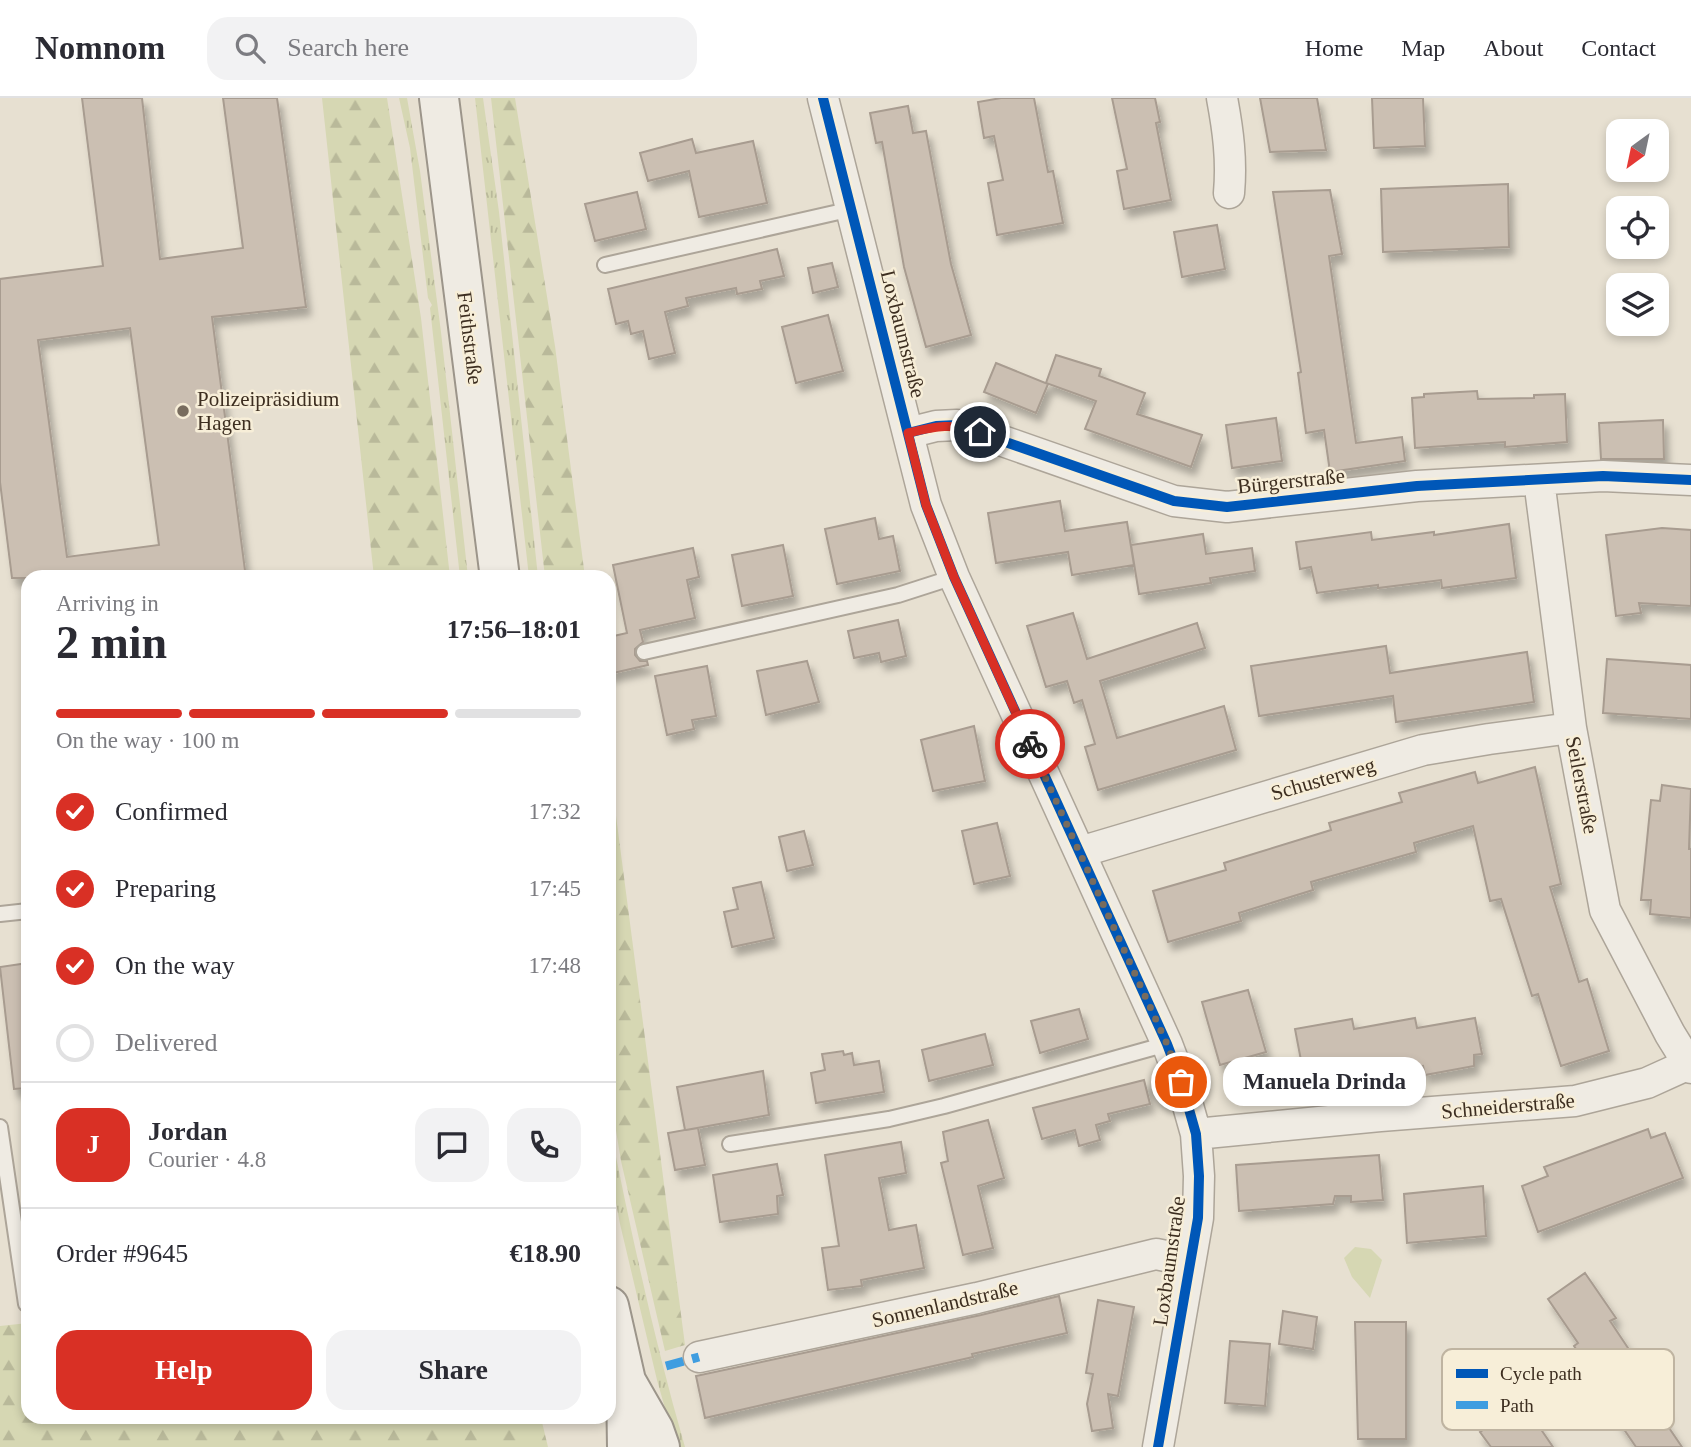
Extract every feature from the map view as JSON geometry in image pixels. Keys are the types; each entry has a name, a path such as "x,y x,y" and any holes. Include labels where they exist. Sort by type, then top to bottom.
{"main road":[{"name":"Feithstraße","path":"439,98 499,570"},
{"path":"616,1337 626,1381 627,1447"},
{"path":"626,1381 654,1430 660,1447"}],"street":[{"name":"Loxbaumstraße","path":"823,98 926,505 954,577 1167,1044 1196,1134 1198,1218 1158,1447"},
{"path":"1222,98 1229,134 1229,193"},
{"name":"Bürgerstraße","path":"908,433 936,426 957,425 1174,501 1227,508 1416,486 1603,476 1691,480"},
{"name":"Seilerstraße","path":"1539,480 1571,728 1605,910 1670,1034 1690,1066"},
{"name":"Schusterweg","path":"1080,852 1423,750 1489,738 1571,728"},
{"name":"Schneiderstraße","path":"1196,1134 1575,1101 1647,1083 1690,1066"},
{"name":"Sonnenlandstraße","path":"699,1357 976,1298 1156,1254 1190,1261"}],"lane":[{"path":"605,265 852,209"},
{"path":"645,652 898,595 954,577"},
{"path":"0,914 21,912"},
{"path":"730,1144 889,1119 1167,1044"},
{"path":"0,1127 21,1270"}],"green space":[{"path":"322,98 387,98 421,318 449,570 373,570"},
{"path":"399,98 407,98 420,171 467,570 459,570 430,308 432,305 428,298 410,148"},
{"path":"475,98 483,98 499,212 537,570 528,570"},
{"path":"491,98 515,98 555,346 584,570 544,570"},
{"path":"616,816 685,1345 665,1351 616,1131"},
{"path":"616,1156 663,1367 685,1447 676,1447 657,1380 616,1203"},
{"path":"1355,1247 1371,1249 1382,1260 1370,1298 1352,1277 1344,1258"},
{"path":"21,1324 21,1424 542,1424 548,1447 0,1447 0,1326"}],"building":[{"name":"Polizeipräsidium Hagen","path":"82,98 142,98 160,259 243,248 223,98 277,98 306,307 212,317 245,570 21,570 21,578 12,578 0,482 0,279 103,266","holes":["130,328 159,545 67,557 38,340"]},
{"path":"1001,98 1034,98 1048,172 1053,171 1063,223 997,235 988,183 1003,180 994,136 984,138 978,102"},
{"path":"1112,98 1155,98 1160,122 1156,123 1171,200 1124,209 1117,171 1127,169"},
{"path":"1260,98 1317,98 1326,150 1270,152"},
{"path":"1372,98 1423,98 1425,146 1374,148"},
{"path":"908,106 913,133 926,131 951,264 971,335 926,347 904,267 882,142 876,143 870,113"},
{"path":"692,139 696,153 753,141 767,203 699,217 689,171 648,181 640,153"},
{"path":"1508,184 1509,247 1383,252 1381,189"},
{"path":"1330,190 1342,254 1329,256 1356,443 1402,437 1405,461 1330,472 1324,430 1306,433 1298,373 1301,372 1273,192"},
{"path":"637,192 646,229 595,241 585,204"},
{"path":"1217,225 1225,269 1182,277 1174,232"},
{"path":"777,249 784,276 760,281 762,289 737,294 736,288 686,298 688,306 665,312 675,353 649,359 643,331 631,334 628,321 616,324 608,289"},
{"path":"832,263 838,287 813,293 808,268"},
{"path":"828,315 843,371 796,383 782,327"},
{"path":"1056,355 1101,369 1099,376 1145,393 1137,414 1202,435 1191,467 1085,429 1096,401 1046,383"},
{"path":"996,363 1048,384 1036,413 984,392"},
{"path":"1477,391 1478,399 1534,398 1534,395 1565,394 1567,442 1505,447 1505,442 1415,448 1412,398 1424,397 1424,394"},
{"path":"1276,418 1282,461 1232,468 1226,425"},
{"path":"1663,420 1664,459 1601,459 1599,423"},
{"path":"1060,501 1065,531 1127,522 1134,565 1072,575 1068,552 996,563 988,513"},
{"path":"875,518 879,539 893,536 900,571 837,584 825,529"},
{"path":"1509,524 1516,578 1442,588 1441,580 1317,593 1311,567 1300,569 1296,542 1371,532 1372,540 1434,532 1434,535"},
{"path":"1662,528 1691,530 1691,606 1639,603 1641,613 1616,616 1606,535"},
{"path":"1203,534 1206,554 1252,548 1255,571 1210,578 1211,583 1139,594 1131,545"},
{"path":"783,545 793,596 742,606 732,555"},
{"path":"693,548 699,577 687,580 695,618 640,630 643,642 635,649 635,655 640,661 647,661 648,665 616,672 616,635 627,633 613,565"},
{"path":"1073,613 1087,659 1197,623 1205,648 1100,681 1117,738 1224,706 1236,750 1098,790 1085,747 1095,744 1082,700 1074,703 1067,681 1046,687 1027,626"},
{"path":"898,620 906,656 881,662 879,653 854,658 848,631"},
{"path":"1386,646 1390,673 1527,652 1534,702 1396,722 1393,696 1259,716 1251,666"},
{"path":"1607,659 1691,665 1691,719 1603,713"},
{"path":"807,661 819,702 766,715 757,671"},
{"path":"707,666 716,716 692,720 694,729 667,735 655,676"},
{"path":"974,726 985,781 933,791 921,740"},
{"path":"1535,767 1561,884 1550,887 1579,982 1587,979 1609,1051 1561,1066 1538,994 1532,996 1501,899 1490,901 1473,826 1414,843 1416,852 1311,882 1313,890 1239,913 1241,921 1168,942 1153,891 1226,870 1224,863 1331,830 1329,823 1402,802 1399,793 1475,772 1478,783"},
{"path":"1662,785 1691,789 1691,918 1650,914 1651,900 1641,900 1651,800 1660,801"},
{"path":"997,823 1010,876 974,884 962,831"},
{"path":"804,831 813,865 787,871 779,837"},
{"path":"761,882 774,938 732,947 724,912 738,909 733,888"},
{"path":"21,964 21,1088 14,1089 0,967"},
{"path":"1248,990 1266,1052 1220,1065 1202,1002"},
{"path":"1079,1009 1088,1039 1040,1053 1031,1021"},
{"path":"1415,1018 1417,1028 1475,1018 1482,1054 1474,1055 1474,1066 1425,1075 1423,1066 1362,1076 1361,1067 1304,1076 1295,1029 1352,1019 1354,1029"},
{"path":"985,1034 993,1065 929,1081 922,1050"},
{"path":"843,1051 844,1055 852,1053 854,1065 879,1061 884,1092 816,1103 811,1073 825,1070 822,1054"},
{"path":"763,1071 769,1115 686,1130 698,1128 705,1165 675,1170 668,1133 685,1130 677,1087"},
{"path":"1144,1080 1150,1104 1108,1114 1110,1121 1096,1125 1100,1140 1079,1146 1075,1130 1042,1139 1033,1108"},
{"path":"988,1120 1004,1178 978,1186 993,1248 963,1255 941,1163 948,1161 943,1132"},
{"path":"1648,1129 1651,1138 1665,1133 1683,1178 1538,1232 1522,1186 1548,1176 1544,1167"},
{"path":"901,1142 906,1173 879,1178 889,1230 916,1225 924,1268 861,1280 862,1286 828,1290 822,1248 839,1246 825,1155"},
{"path":"1379,1155 1383,1200 1351,1202 1351,1196 1335,1196 1333,1204 1239,1211 1236,1165"},
{"path":"777,1164 783,1195 777,1196 778,1214 720,1222 713,1175"},
{"path":"1483,1186 1486,1236 1407,1243 1404,1194"},
{"path":"1585,1273 1616,1318 1610,1321 1629,1349 1576,1349 1574,1346 1578,1343 1548,1299"},
{"path":"1059,1296 1067,1333 705,1418 696,1376"},
{"path":"1098,1300 1134,1307 1118,1396 1108,1394 1113,1428 1092,1431 1087,1404 1093,1374 1086,1373"},
{"path":"1283,1311 1317,1317 1313,1349 1279,1344"},
{"path":"1355,1322 1406,1322 1406,1439 1358,1439"},
{"path":"1230,1341 1270,1344 1265,1406 1225,1403"},
{"path":"1541,1430 1553,1447 1491,1447 1480,1432"},
{"path":"1624,1430 1670,1430 1682,1447 1636,1447"}],"marked path":[{"path":"666,1366 699,1357"}],"cycle path":[{"path":"823,98 926,505 954,577 1167,1044 1196,1134 1198,1218 1158,1447"},
{"path":"908,433 936,426 957,425 1174,501 1227,507 1417,486 1603,476 1691,480"}],"way so far":[{"path":"1030,744 1167,1044 1181,1082"}],"place":[{"name":"Polizeipräsidium Hagen","path":"183,411"},
{"name":"Manuela Drinda","path":"1181,1082"}],"route":[{"path":"980,432 957,425 936,426 908,433 926,505 954,577 1030,744"}]}
